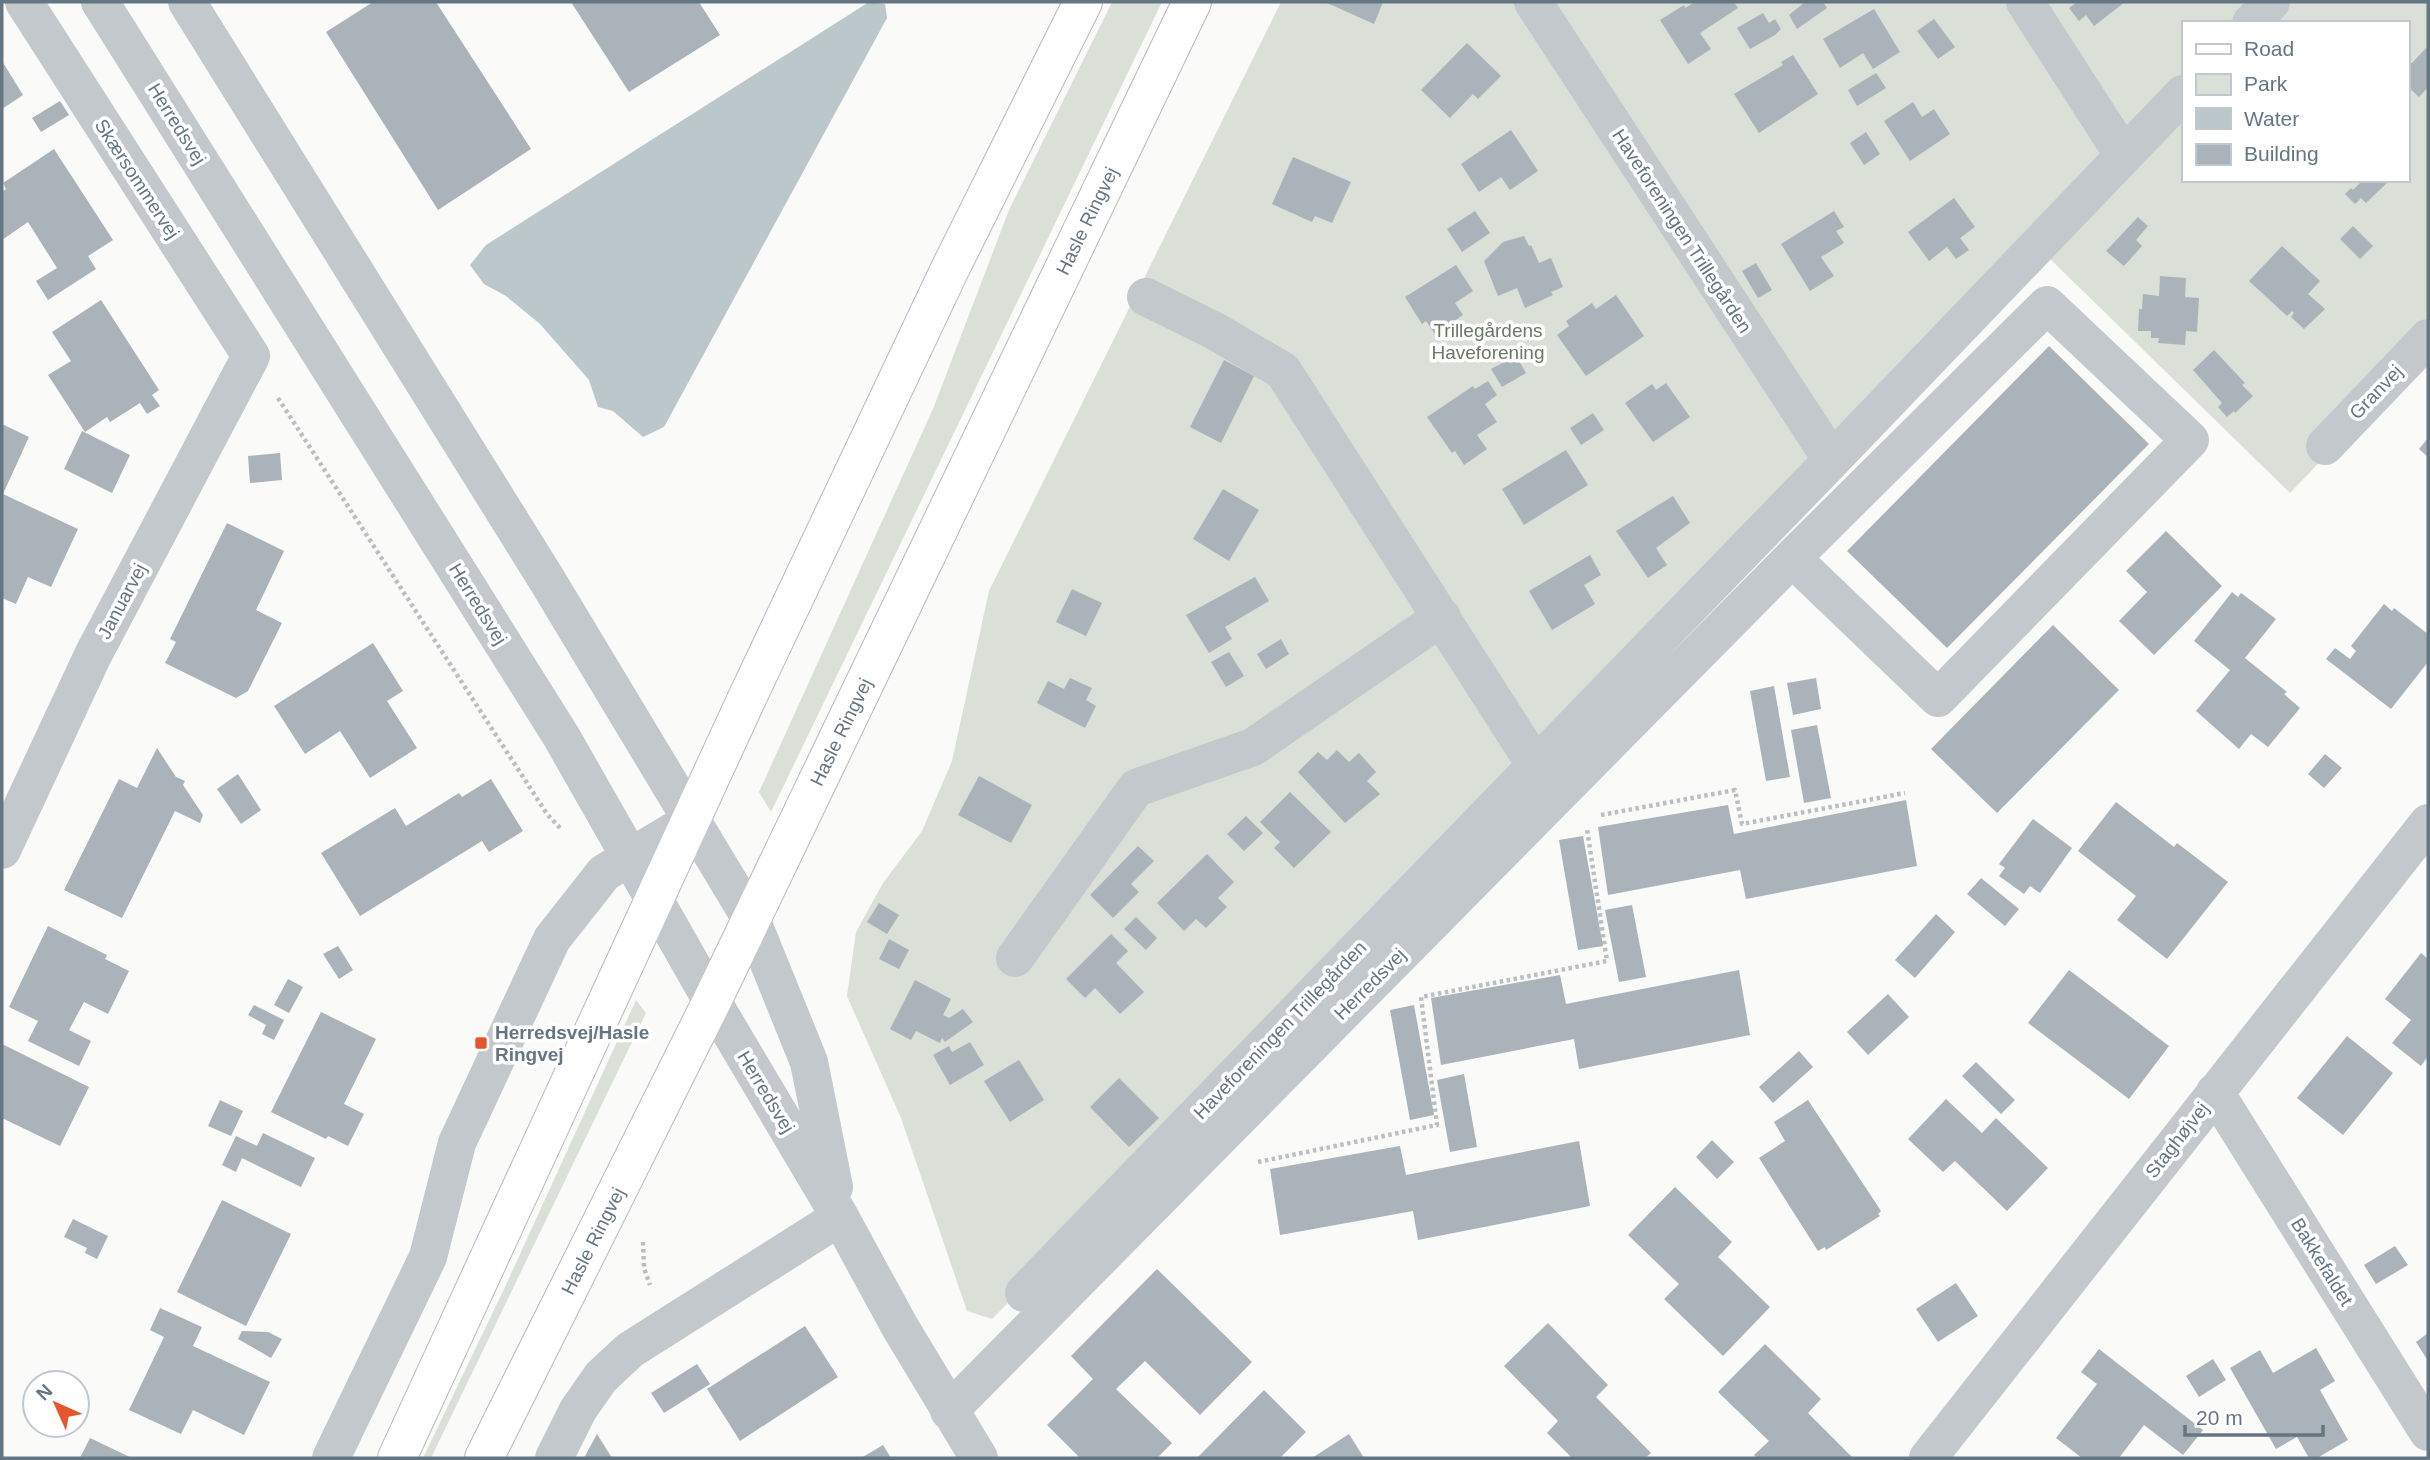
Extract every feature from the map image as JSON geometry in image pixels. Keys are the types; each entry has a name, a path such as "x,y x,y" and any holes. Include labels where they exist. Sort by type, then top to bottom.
{"main road":[{"path":"397,1458 949,271 1083,2"},
{"name":"Hasle Ringvej","path":"484,1458 712,1001 1192,2"}],"street":[{"name":"Skærsommervej","path":"24,2 251,356"},
{"name":"Herredsvej","path":"100,2 561,736 617,865 655,901 840,1217 949,1411 979,1458"},
{"name":"Herredsvej","path":"187,2 547,580 751,919 809,1062 840,1217"},
{"name":"Haveforeningen Trillegården","path":"1533,2 1832,460"},
{"path":"2025,2 2124,156"},
{"path":"2253,21 2271,2"},
{"name":"Haveforeningen Trillegården","path":"1024,1293 2182,95"},
{"path":"1146,297 1215,331 1283,371 1536,766"},
{"name":"Herredsvej","path":"949,1411 1792,558 2047,304 2190,440 1938,698 1792,558"},
{"name":"Granvej","path":"2325,446 2428,338"},
{"name":"Januarvej","path":"2,850 93,655 251,356"},
{"path":"1015,958 1136,788 1252,747 1442,617"},
{"path":"331,1458 428,1257 457,1143 552,939 617,865 692,820"},
{"name":"Staghøjvej","path":"1928,1458 2428,823"},
{"name":"Bakkefaldet","path":"2216,1091 2428,1432"},
{"path":"554,1458 578,1410 593,1388 630,1350 840,1217"}],"path":[{"path":"251,356 547,814 617,865"},
{"path":"1599,815 1735,790 1742,824 1905,793"},
{"path":"1246,1164 1437,1125 1421,996 1607,961 1586,818"}],"green space":[{"path":"1112,2 1162,2 771,812 759,792 933,409 1009,210"},
{"name":"Trillegårdens Haveforening","path":"1281,2 2428,2 2428,349 2290,493 2046,255 992,1319 967,1311 901,1118 847,996 856,932 883,883 922,831 952,761 989,591"},
{"path":"636,1000 646,1013 431,1458 423,1458 505,1287"}],"water":[{"path":"869,2 885,4 887,18 664,427 643,437 613,411 598,407 589,380 540,324 506,296 484,284 470,265 486,245"}],"building":[{"path":"373,2 436,2 531,149 438,210 326,32"},
{"path":"571,2 699,2 720,35 629,92"},
{"path":"1325,2 1383,2 1374,24"},
{"path":"1695,2 1734,2 1738,8 1700,33 1711,49 1688,64 1660,20 1684,5 1685,8"},
{"path":"1805,2 1823,2 1827,8 1797,29 1789,15"},
{"path":"2077,2 2125,2 2094,26 2086,15 2079,21 2069,8"},
{"path":"1874,9 1900,52 1873,69 1863,53 1840,68 1823,39"},
{"path":"1763,13 1769,23 1775,19 1781,29 1750,49 1737,28"},
{"path":"1934,19 1955,47 1938,59 1917,31"},
{"path":"1467,43 1501,76 1478,99 1473,94 1450,118 1421,90"},
{"path":"2428,46 2428,87 2419,97 2409,88 2409,62 2412,63"},
{"path":"1793,55 1818,94 1759,133 1734,94 1783,65 1781,62"},
{"path":"2,61 23,95 2,109"},
{"path":"1876,73 1886,88 1857,106 1848,90"},
{"path":"60,101 69,115 41,132 32,118"},
{"path":"1913,102 1922,117 1934,109 1950,134 1910,161 1884,121"},
{"path":"1511,130 1538,171 1510,190 1501,177 1479,192 1461,164"},
{"path":"1866,132 1880,154 1864,165 1850,143"},
{"path":"54,149 113,240 88,256 96,269 48,300 36,281 57,268 28,222 2,240 2,192 6,189 3,183"},
{"path":"1293,157 1351,182 1332,223 1315,216 1312,222 1272,204"},
{"path":"2361,182 2388,182 2366,203 2361,198 2355,204 2345,194 2351,188 2353,190"},
{"path":"1954,198 1975,227 1960,238 1969,250 1956,259 1947,247 1929,261 1908,232"},
{"path":"1475,211 1490,233 1462,252 1447,229"},
{"path":"1834,211 1844,227 1836,231 1844,243 1821,257 1834,276 1810,291 1781,244"},
{"path":"2138,217 2148,226 2136,240 2142,246 2124,266 2106,251"},
{"path":"2353,226 2373,246 2360,259 2340,239"},
{"path":"1524,236 1539,263 1551,258 1563,287 1551,292 1553,295 1525,308 1517,288 1498,296 1484,261 1503,242"},
{"path":"2282,246 2320,281 2308,294 2325,309 2304,329 2291,317 2294,313 2292,311 2287,316 2249,281"},
{"path":"1756,263 1772,290 1758,298 1742,271"},
{"path":"1456,265 1473,291 1455,303 1463,315 1435,334 1426,321 1422,324 1405,297"},
{"path":"2160,276 2186,278 2185,297 2199,298 2197,332 2186,331 2185,345 2158,343 2159,338 2151,338 2151,331 2138,331 2143,294 2159,296"},
{"path":"1616,295 1644,336 1586,376 1557,335 1569,326 1566,321 1592,303 1596,309"},
{"path":"101,300 159,390 152,395 160,406 147,414 140,403 110,422 107,417 85,432 48,375 71,361 52,332"},
{"path":"2049,346 2149,444 1947,648 1847,551"},
{"path":"2214,350 2245,383 2242,385 2253,396 2227,417 2218,407 2222,403 2193,370"},
{"path":"1516,356 1526,373 1502,387 1491,369"},
{"path":"1224,360 1254,376 1221,443 1190,427"},
{"path":"1488,381 1497,395 1485,404 1497,422 1477,435 1487,449 1464,465 1455,451 1452,453 1427,417 1473,386 1475,389"},
{"path":"1666,383 1690,417 1653,442 1625,403 1652,384 1656,390"},
{"path":"1593,413 1604,430 1581,445 1570,428"},
{"path":"2,424 29,437 3,494 78,529 51,587 28,577 16,604 2,598"},
{"path":"82,431 130,455 112,493 64,469"},
{"path":"2428,438 2428,457 2419,449"},
{"path":"1566,450 1588,485 1524,525 1502,489"},
{"path":"280,453 282,480 250,483 248,456"},
{"path":"1223,489 1259,510 1229,561 1193,539"},
{"path":"1673,496 1690,523 1656,548 1667,565 1648,578 1616,531"},
{"path":"227,523 284,551 256,610 282,623 248,691 236,698 165,663 176,642 170,639"},
{"path":"2166,531 2222,586 2154,655 2119,621 2147,592 2126,571"},
{"path":"1590,555 1601,575 1584,585 1595,604 1552,630 1529,591"},
{"path":"1255,577 1269,601 1225,627 1232,639 1209,653 1186,615"},
{"path":"1072,589 1102,603 1086,636 1056,622"},
{"path":"2232,592 2238,597 2241,593 2276,619 2245,658 2287,692 2284,694 2300,708 2268,747 2251,734 2239,749 2196,711 2230,670 2194,641"},
{"path":"2384,604 2392,611 2394,608 2428,634 2428,662 2391,709 2326,659 2335,648 2350,659 2356,651 2351,646"},
{"path":"2053,625 2119,690 1997,813 1931,749"},
{"path":"1281,639 1289,654 1266,669 1257,654"},
{"path":"373,643 403,691 387,701 417,748 370,778 340,731 305,754 274,706"},
{"path":"1229,652 1244,676 1226,687 1211,662"},
{"path":"1070,678 1092,688 1086,700 1096,706 1085,728 1037,703 1048,681 1064,689"},
{"path":"1816,678 1821,709 1793,715 1787,683"},
{"path":"1774,686 1790,777 1766,781 1750,691"},
{"path":"1817,725 1831,798 1804,803 1791,730"},
{"path":"157,748 176,777 185,781 183,785 203,815 200,823 175,811 122,918 64,890 119,779 137,788"},
{"path":"1337,750 1349,762 1359,753 1376,772 1367,781 1380,794 1345,823 1298,772 1318,752 1327,760"},
{"path":"2325,754 2342,768 2324,788 2308,774"},
{"path":"238,774 261,810 241,824 217,789"},
{"path":"979,776 1032,805 1011,843 958,815"},
{"path":"491,779 523,831 489,852 482,841 360,916 321,853 395,808 406,826 459,793 462,797"},
{"path":"1290,792 1331,832 1294,868 1274,848 1280,842 1260,822"},
{"path":"1906,800 1917,866 1746,899 1740,870 1608,895 1598,827 1728,805 1734,834"},
{"path":"2116,802 2174,847 2177,843 2228,882 2167,959 2117,920 2136,896 2078,851"},
{"path":"1246,816 1263,833 1244,851 1227,834"},
{"path":"2033,819 2072,848 2040,893 2030,886 2024,894 1999,876 2005,868 1999,864"},
{"path":"1583,836 1603,946 1578,950 1559,840"},
{"path":"1138,846 1154,861 1131,884 1139,892 1113,918 1090,895"},
{"path":"1207,854 1234,882 1218,898 1227,907 1206,928 1196,919 1184,931 1157,903"},
{"path":"1981,878 2019,909 2005,926 1967,894"},
{"path":"879,903 899,915 887,934 867,922"},
{"path":"1632,905 1646,977 1619,982 1605,910"},
{"path":"1936,914 1955,932 1915,978 1895,960"},
{"path":"1136,917 1157,938 1146,950 1124,929"},
{"path":"48,926 107,955 105,959 129,971 108,1014 84,1002 69,1030 91,1041 79,1066 28,1041 38,1021 9,1007"},
{"path":"1111,934 1128,951 1116,963 1144,992 1120,1014 1095,988 1085,998 1066,979"},
{"path":"889,939 909,950 899,969 879,959"},
{"path":"338,946 353,970 339,979 323,954"},
{"path":"2421,953 2428,959 2428,1056 2421,1066 2392,1043 2411,1020 2385,999"},
{"path":"1739,970 1750,1035 1579,1069 1574,1039 1441,1065 1431,998 1560,975 1566,1004"},
{"path":"2069,970 2169,1046 2129,1099 2028,1023"},
{"path":"288,979 303,987 289,1013 274,1005"},
{"path":"915,980 951,999 943,1015 949,1018 963,1009 973,1022 945,1042 942,1038 940,1043 916,1031 911,1040 890,1029"},
{"path":"1888,994 1909,1017 1868,1055 1847,1032"},
{"path":"254,1005 284,1020 274,1040 262,1034 266,1025 248,1015"},
{"path":"1414,1005 1434,1115 1410,1120 1390,1010"},
{"path":"321,1012 376,1039 344,1104 364,1114 348,1146 328,1136 326,1139 271,1112"},
{"path":"2347,1036 2393,1073 2343,1135 2297,1098"},
{"path":"970,1042 984,1065 950,1085 933,1055 949,1046 952,1052"},
{"path":"2,1044 89,1087 60,1146 2,1118"},
{"path":"1799,1051 1813,1067 1773,1103 1759,1087"},
{"path":"1019,1060 1044,1100 1010,1122 984,1081"},
{"path":"1976,1062 2015,1100 2001,1114 1962,1076"},
{"path":"1464,1074 1477,1147 1450,1152 1437,1080"},
{"path":"1119,1078 1159,1118 1129,1147 1090,1107"},
{"path":"1946,1099 1982,1133 1996,1118 2048,1168 2007,1211 1955,1161 1943,1172 1908,1139"},
{"path":"220,1100 243,1111 231,1136 208,1126"},
{"path":"1808,1100 1881,1211 1878,1214 1880,1216 1826,1250 1825,1247 1818,1251 1759,1158 1785,1141 1774,1122"},
{"path":"263,1133 315,1158 301,1187 242,1158 236,1172 222,1165 236,1136 257,1146"},
{"path":"1712,1140 1734,1162 1717,1179 1696,1157"},
{"path":"1579,1141 1590,1206 1418,1240 1413,1211 1280,1235 1270,1169 1400,1146 1406,1175"},
{"path":"1675,1187 1732,1242 1718,1257 1770,1307 1723,1356 1664,1299 1679,1284 1628,1235"},
{"path":"222,1200 291,1234 246,1326 177,1292"},
{"path":"73,1219 108,1236 97,1259 85,1253 87,1248 64,1237"},
{"path":"2395,1246 2408,1265 2376,1284 2364,1265"},
{"path":"1157,1269 1252,1362 1200,1415 1145,1361 1116,1389 1172,1443 1157,1458 1080,1458 1047,1425 1093,1379 1071,1356"},
{"path":"1956,1283 1978,1316 1938,1342 1916,1309"},
{"path":"160,1308 202,1327 193,1346 270,1382 244,1435 193,1410 181,1434 129,1410 164,1337 150,1330"},
{"path":"1548,1323 1608,1385 1596,1397 1651,1453 1645,1458 1572,1458 1547,1433 1558,1421 1504,1366"},
{"path":"805,1326 838,1377 740,1441 707,1389"},
{"path":"242,1331 268,1332 282,1339 271,1358 238,1339"},
{"path":"2428,1333 2428,1361 2416,1342"},
{"path":"1765,1344 1821,1399 1808,1413 1853,1458 1757,1458 1754,1455 1769,1441 1718,1392"},
{"path":"2316,1348 2335,1381 2320,1390 2348,1440 2317,1458 2309,1458 2297,1437 2276,1449 2230,1368 2260,1350 2273,1373"},
{"path":"2099,1349 2203,1430 2183,1455 2144,1425 2119,1458 2082,1458 2056,1438 2097,1384 2081,1372"},
{"path":"2213,1359 2226,1380 2199,1397 2186,1376"},
{"path":"697,1364 710,1384 664,1413 651,1393"},
{"path":"1264,1390 1306,1432 1280,1458 1197,1458"},
{"path":"597,1434 612,1458 584,1458"},
{"path":"1349,1434 1364,1458 1312,1458"},
{"path":"91,1438 132,1458 80,1458"},
{"path":"883,1445 891,1458 861,1458"}],"place":[{"name":"Herredsvej/Hasle Ringvej","path":"481,1043"}]}
